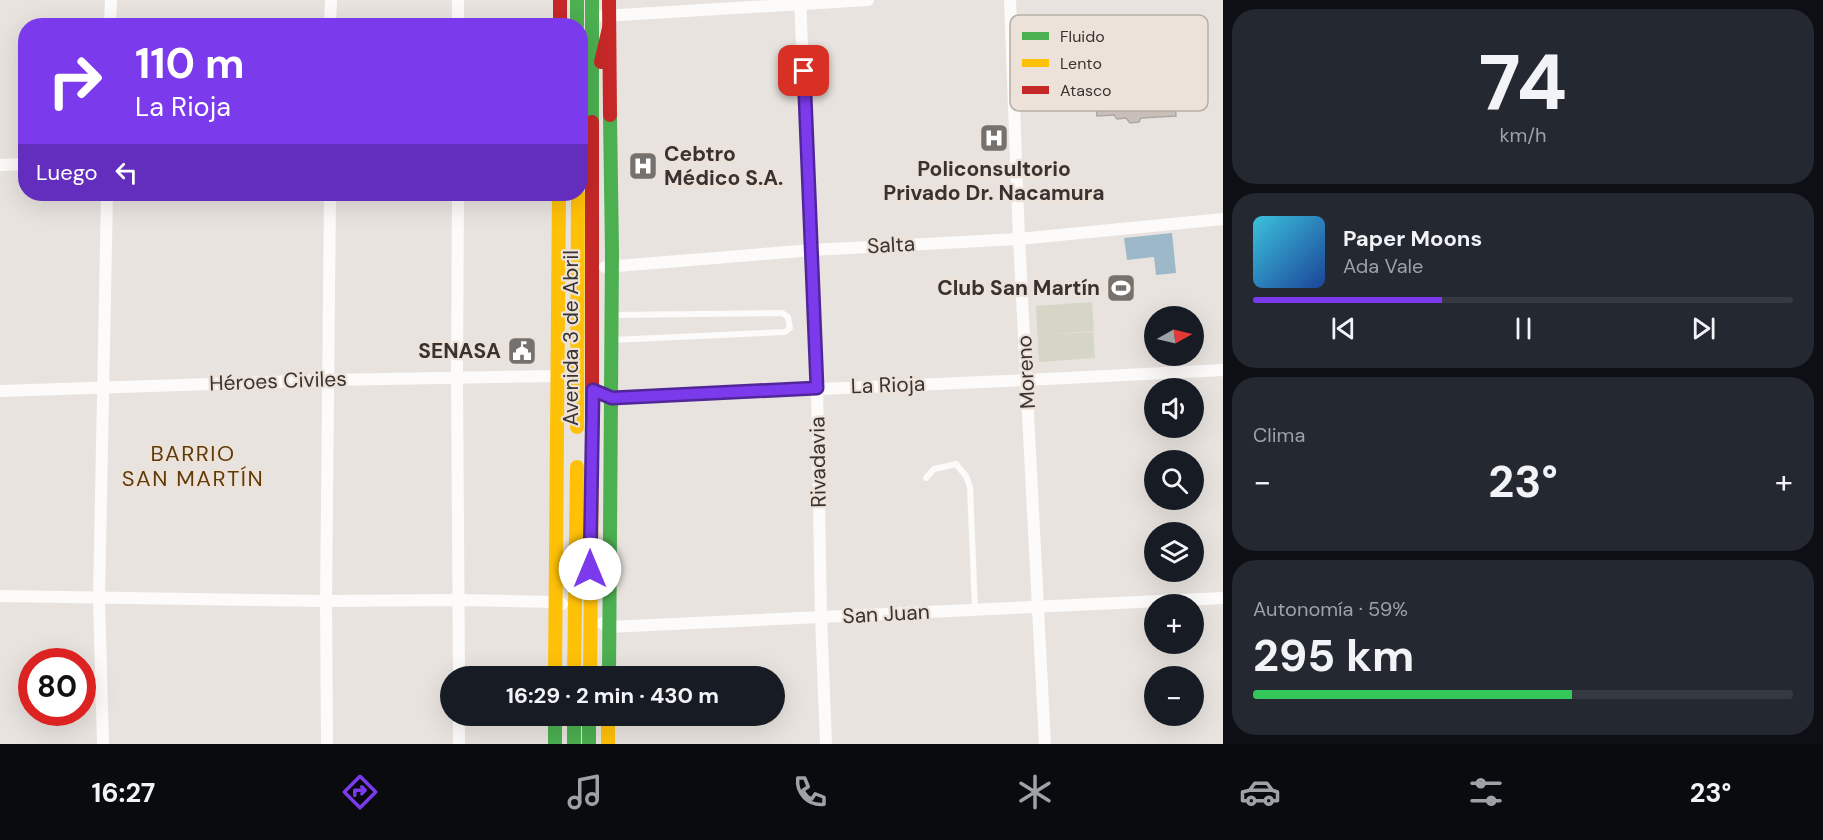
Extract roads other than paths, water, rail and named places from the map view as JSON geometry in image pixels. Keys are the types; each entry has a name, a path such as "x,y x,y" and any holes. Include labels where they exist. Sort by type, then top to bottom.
{"main road":[{"path":"560,0 568,18"},
{"path":"568,0 569,18"},
{"path":"570,18 577,0"},
{"name":"Avenida 3 de Abril","path":"590,666 593,390 592,0"},
{"name":"Avenida 3 de Abril","path":"609,0 612,267 609,666"},
{"path":"593,200 602,60 609,22"},
{"name":"Avenida 3 de Abril","path":"555,666 559,201"},
{"name":"Avenida 3 de Abril","path":"574,666 577,201"},
{"path":"555,726 555,744"},
{"path":"574,726 574,744"},
{"path":"589,744 590,726"},
{"path":"608,726 608,744"}],"street":[{"path":"110,18 111,0"},
{"path":"330,0 330,18"},
{"path":"458,0 458,18"},
{"path":"580,18 592,16 609,22 801,2 868,0"},
{"name":"Moreno","path":"1010,0 1011,15"},
{"name":"Rivadavia","path":"801,2 817,388 826,744"},
{"name":"Moreno","path":"1014,111 1045,744"},
{"path":"0,165 18,164"},
{"path":"103,744 99,598 106,201"},
{"path":"327,744 330,201"},
{"path":"458,201 456,378 459,666"},
{"name":"Salta","path":"558,269 612,267 812,250 1019,239 1223,219"},
{"name":"La Rioja","path":"557,376 612,398 1223,370"},
{"name":"Héroes Civiles","path":"0,391 102,386 557,376"},
{"path":"0,596 554,602 590,616 609,627"},
{"name":"San Juan","path":"609,627 1223,598"},
{"path":"459,726 459,744"}],"lane":[{"path":"612,315 782,313 788,317 790,328 785,332 612,340"},
{"path":"926,478 934,469 956,464 966,476 970,487 975,610"}],"water":[{"path":"1172,233 1176,273 1156,275 1154,257 1127,260 1124,238"}],"place":[{"name":"Policonsultorio Privado Dr. Nacamura","path":"994,138"},
{"name":"Cebtro Médico S.A.","path":"643,166"},
{"name":"Club San Martín","path":"1121,288"},
{"name":"SENASA","path":"522,351"}],"district":[{"name":"BARRIO SAN MARTÍN","path":"193,466"}]}
